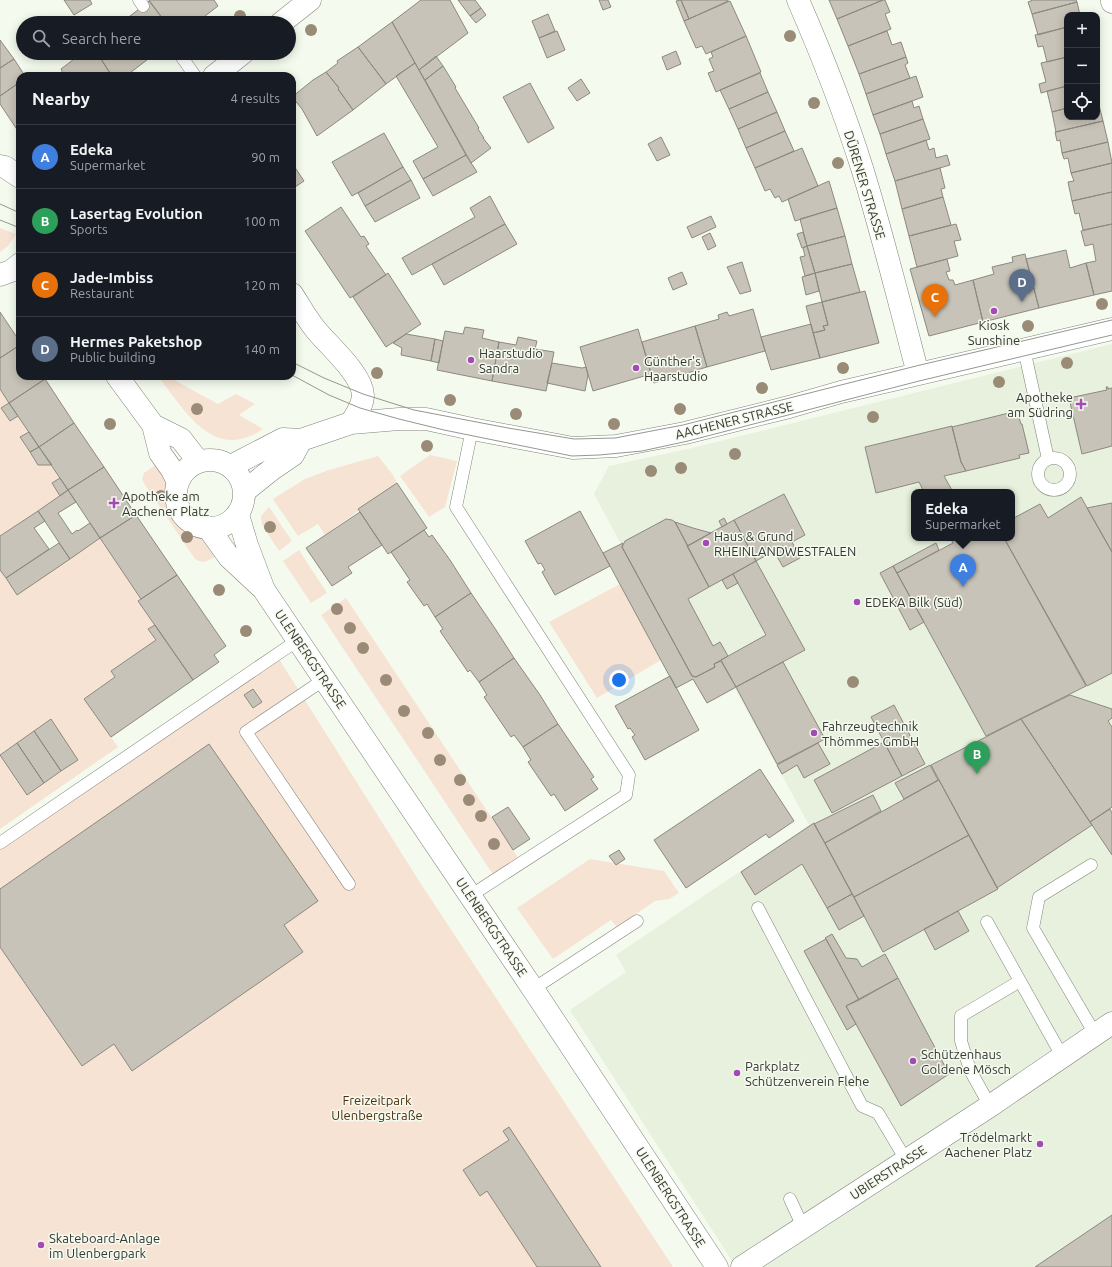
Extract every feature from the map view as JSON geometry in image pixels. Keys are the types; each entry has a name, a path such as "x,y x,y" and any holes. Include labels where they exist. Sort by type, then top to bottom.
{"street":[{"path":"290,16 310,0"},
{"name":"DÜRENER STRASSE","path":"798,0 817,44 862,167 918,374"},
{"path":"219,72 234,60"},
{"path":"0,166 5,167 16,174"},
{"path":"0,275 11,271 16,267"},
{"path":"296,300 316,330 343,358 358,380 363,394 360,408 351,423"},
{"name":"AACHENER STRASSE","path":"231,466 283,439 300,440 351,423 426,419 573,448 616,446 685,433 789,407 841,392 1112,329"},
{"path":"121,380 153,425 160,453 172,470 178,482"},
{"path":"153,425 181,439 198,461"},
{"path":"245,491 293,455 300,440"},
{"path":"210,459 221,461 231,466 238,473 243,482 245,491 243,504 238,515 230,523 220,528 209,529 198,527 188,522 181,514 177,504 176,493 178,482 182,473 198,461 210,459"},
{"name":"ULENBERGSTRASSE","path":"238,515 244,538 264,590"},
{"name":"ULENBERGSTRASSE","path":"209,529 229,557 264,590 533,989 717,1267"},
{"name":"UBIERSTRASSE","path":"742,1267 990,1106 1103,1029"}],"lane":[{"path":"184,60 192,72"},
{"path":"1024,349 1048,460"},
{"path":"470,896 626,795 629,775 456,507 472,429"},
{"path":"0,843 298,640"},
{"path":"324,679 246,732 349,884"},
{"path":"1091,865 1039,897 1033,928 1103,1029"},
{"path":"758,908 862,1106 878,1113 906,1160"},
{"path":"533,989 637,921"},
{"path":"987,922 1062,1056"},
{"path":"990,1106 970,1070 961,1041 961,1016 1020,980"},
{"path":"790,1199 803,1227"}],"shaded area":[{"path":"1112,344 1112,1267 736,1267 570,1010 626,972 616,955 809,825 735,689 707,704 594,494 609,466 692,448"}],"green space":[{"path":"0,228 16,234 8,246 0,252"},
{"path":"161,380 174,380 218,404 236,394 255,404 239,415 263,429 246,438 230,440 216,437 204,430 181,407"},
{"path":"0,389 9,403 1,409 9,421 18,416 29,432 20,438 38,465 52,465 60,478 52,483 60,496 0,536"},
{"path":"430,455 457,461 445,507 429,517 400,476"},
{"path":"378,456 393,475 397,483 325,535 318,524 298,536 273,499 305,479 329,470"},
{"path":"160,462 167,481 167,500 169,509 175,520 186,530 203,539 218,555 204,562 195,559 145,485 142,479 144,473"},
{"path":"269,507 292,541 279,551 262,525 261,516"},
{"path":"100,538 141,599 138,601 155,625 148,629 156,640 111,671 115,677 84,699 118,747 0,829 0,755 27,794 78,760 51,720 0,754 0,570 17,594"},
{"path":"299,550 327,593 311,603 283,561"},
{"path":"620,584 661,660 597,698 549,622"},
{"path":"346,598 519,859 494,876 321,615"},
{"name":"Freizeitpark Ulenbergstraße","path":"277,656 421,884 673,1267 0,1267 0,846"},
{"path":"590,859 664,871 679,893 669,899 655,901 617,927 611,920 553,959 517,908"}],"building":[{"path":"64,0 90,0 92,4 74,15"},
{"path":"149,0 214,0 218,6 205,16 161,16"},
{"path":"421,0 450,0 468,33 419,70 392,22"},
{"path":"458,0 475,0 481,8 470,16"},
{"path":"599,0 608,0 611,7 603,10"},
{"path":"681,0 728,0 728,1 689,19"},
{"path":"681,0 689,19 684,21 676,1"},
{"path":"829,0 883,0 837,19"},
{"path":"885,0 890,12 885,14 891,29 848,46 837,19"},
{"path":"1033,0 1076,0 1077,2 1032,14 1028,2"},
{"path":"149,1 161,16 130,16"},
{"path":"730,1 746,36 706,54 702,46 696,48 684,21"},
{"path":"1077,2 1079,12 1064,12 1064,28 1038,35 1032,14"},
{"path":"481,8 486,15 476,23 470,16"},
{"path":"548,14 555,31 539,38 532,21"},
{"path":"392,22 415,63 386,84 358,47"},
{"path":"1064,28 1064,58 1047,62 1043,46 1038,47 1035,35"},
{"path":"557,31 565,50 547,58 539,38"},
{"path":"887,31 892,45 901,42 906,57 859,74 848,46"},
{"path":"746,36 761,72 716,92 708,73 714,71 709,59 713,57 711,52"},
{"path":"0,40 14,59 0,68"},
{"path":"358,47 386,84 353,110 338,89 339,88 326,72 338,63 337,61"},
{"path":"676,51 681,64 667,70 662,57"},
{"path":"436,56 443,66 425,80 419,70"},
{"path":"906,57 908,63 905,65 910,78 866,94 859,74"},
{"path":"1064,58 1064,87 1041,93 1039,84 1046,82 1041,63"},
{"path":"14,59 22,72 16,72 16,85 0,96 0,68"},
{"path":"73,60 102,60 109,72 62,72 61,69"},
{"path":"102,60 147,60 131,72 109,72"},
{"path":"415,63 466,155 423,179 413,161 438,147 396,76"},
{"path":"443,66 479,128 478,129 483,138 491,148 471,163 425,80"},
{"path":"326,72 339,88 338,89 353,110 317,136 302,109 296,102 296,94"},
{"path":"760,73 768,92 729,109 720,90"},
{"path":"916,76 923,97 873,115 866,94"},
{"path":"581,79 590,93 577,101 568,88"},
{"path":"530,83 554,128 528,143 503,97"},
{"path":"16,85 16,128 0,104 0,96"},
{"path":"1064,87 1064,109 1052,112 1047,91"},
{"path":"768,92 777,112 738,129 729,109"},
{"path":"912,101 914,108 919,106 923,119 880,134 873,115"},
{"path":"1064,109 1064,120 1100,120 1100,109 1103,121 1056,132 1052,112"},
{"path":"777,112 785,131 746,148 738,129"},
{"path":"923,119 930,139 886,154 880,134"},
{"path":"1103,121 1108,142 1062,153 1060,140 1057,141 1055,132"},
{"path":"785,131 794,151 755,168 746,148"},
{"path":"384,133 403,167 352,196 332,162"},
{"path":"661,137 670,155 657,161 648,144"},
{"path":"926,140 929,150 934,148 936,158 947,155 950,165 895,181 886,154"},
{"path":"1108,142 1112,163 1071,173 1068,158 1064,159 1062,153"},
{"path":"802,148 818,186 782,202 779,196 775,198 770,189 765,191 755,168"},
{"path":"466,155 477,172 433,196 423,179"},
{"path":"1112,163 1112,192 1072,201 1068,182 1074,181 1071,173"},
{"path":"403,167 411,180 365,206 358,193"},
{"path":"940,168 945,188 941,189 943,197 902,209 895,181"},
{"path":"296,169 304,181 296,186"},
{"path":"411,180 420,198 375,222 365,206"},
{"path":"829,181 837,208 795,221 788,199"},
{"path":"1112,192 1112,224 1083,230 1079,213 1075,214 1072,201"},
{"path":"490,196 505,224 412,275 402,258 475,217 470,208"},
{"path":"943,197 951,225 909,236 902,209"},
{"path":"341,207 361,237 364,236 369,244 366,246 386,275 350,298 305,231"},
{"path":"837,208 845,236 807,246 800,219"},
{"path":"711,216 716,227 692,238 687,227"},
{"path":"505,224 517,244 444,285 432,264"},
{"path":"956,224 961,240 954,241 958,256 917,267 909,236"},
{"path":"1112,224 1112,291 1094,295 1086,263 1096,261 1093,244 1085,246 1081,231"},
{"path":"803,232 807,246 802,248 797,234"},
{"path":"710,233 716,246 708,250 702,237"},
{"path":"845,236 852,264 815,273 807,246"},
{"path":"807,246 815,273 805,276 800,257 805,256 803,248"},
{"path":"1066,250 1070,268 1086,263 1094,295 1039,308 1026,259"},
{"path":"1025,254 1039,308 983,322 973,280 994,274 992,267 1013,262 1012,257"},
{"path":"947,259 950,271 946,272 949,280 953,280 955,285 973,280 983,322 929,336 910,269"},
{"path":"742,262 751,291 740,294 727,267"},
{"path":"852,264 860,292 822,302 815,273"},
{"path":"682,272 687,284 673,290 668,278"},
{"path":"388,273 421,324 386,347 353,297"},
{"path":"815,273 819,291 806,295 802,277"},
{"path":"865,291 879,343 820,358 813,333 825,330 823,326 828,325 822,302"},
{"path":"822,302 828,325 823,326 825,330 813,333 806,306"},
{"path":"753,309 765,351 707,367 695,326 719,319 718,315 727,312 729,316"},
{"path":"0,312 16,336 16,348 0,358"},
{"path":"811,324 820,358 771,370 761,337"},
{"path":"695,326 707,367 654,383 642,342"},
{"path":"465,327 484,330 482,338 499,342 492,381 437,370 445,331 463,334"},
{"path":"638,329 651,374 593,391 580,347"},
{"path":"406,334 435,339 431,361 401,355 402,348 393,343"},
{"path":"518,337 537,341 535,349 554,352 546,391 492,381 499,342 516,345"},
{"path":"435,339 443,341 439,363 431,361"},
{"path":"16,348 16,380 44,380 9,403 0,389 0,358"},
{"path":"552,363 582,368 586,367 588,375 585,391 547,383"},
{"path":"46,380 74,423 39,447 9,403"},
{"path":"1106,387 1108,387 1108,389 1112,388 1112,446 1082,454 1069,398 1107,390"},
{"path":"9,403 18,416 10,421 1,408"},
{"path":"1017,411 1022,424 1029,453 1019,455 1020,458 966,471 961,462 952,427"},
{"path":"74,423 104,467 68,490 39,447"},
{"path":"952,426 961,462 966,471 944,476 951,489 922,489 919,482 876,493 865,447"},
{"path":"29,432 39,447 30,452 20,437"},
{"path":"39,447 52,465 38,465 30,452"},
{"path":"104,467 136,515 100,538 68,490"},
{"path":"60,478 68,490 60,496 52,483"},
{"path":"397,483 427,528 388,554 358,509"},
{"path":"68,490 76,502 58,513 72,534 90,523 100,538 70,559 38,511"},
{"path":"784,494 805,535 792,542 800,558 783,567 774,551 756,561 734,520"},
{"path":"1081,497 1112,552 1112,673 1087,686 1006,541 1015,541 1015,517 1040,504 1048,518"},
{"path":"1112,503 1112,552 1087,508"},
{"path":"38,511 45,521 34,528 49,549 6,578 0,570 0,536"},
{"path":"580,511 610,566 555,595 542,572 545,570 541,563 538,564 525,541"},
{"path":"360,512 382,545 348,567 352,573 332,586 306,548"},
{"path":"136,515 177,575 141,599 100,538"},
{"path":"724,518 727,524 722,527 719,521"},
{"path":"666,519 675,522 709,587 688,599 713,646 720,642 728,656 714,664 715,667 696,677 692,676 622,547 625,541"},
{"path":"734,520 756,561 709,587 687,546"},
{"path":"675,522 693,528 711,533 688,546"},
{"path":"424,530 429,537 432,535 471,593 435,617 427,604 424,606 407,582 410,580 391,552"},
{"path":"952,541 1006,541 1086,686 986,736 897,573 953,543"},
{"path":"59,543 70,559 17,595 6,578"},
{"path":"623,543 622,547 692,676 696,677 715,667 714,664 721,661 736,687 707,703 693,679 676,688 603,553"},
{"path":"936,543 939,550 897,573 893,566"},
{"path":"756,561 805,650 736,687 721,660 766,635 733,574"},
{"path":"893,566 924,622 910,630 880,573"},
{"path":"733,574 738,583 727,589 722,580"},
{"path":"177,575 226,646 214,655 219,662 193,680 138,601"},
{"path":"471,593 514,658 479,682 470,670 468,672 440,631 443,629 435,617"},
{"path":"155,625 193,680 111,737 84,699 115,677 111,671 156,640 148,629"},
{"path":"514,658 558,724 523,747 514,735 511,737 484,697 487,695 479,682"},
{"path":"783,662 825,739 777,764 736,687"},
{"path":"670,676 699,730 645,760 632,737 635,735 630,728 628,729 615,706"},
{"path":"253,689 262,702 253,708 244,695"},
{"path":"1070,695 1112,709 1112,718 1108,721 1112,727 1112,807 1090,822 1021,719"},
{"path":"894,705 925,764 902,776 871,717"},
{"path":"51,719 78,760 61,771 34,731"},
{"path":"1021,719 1092,825 997,888 931,765"},
{"path":"558,724 594,777 591,779 598,789 565,811 554,794 551,796 528,762 531,760 523,747"},
{"path":"34,731 61,771 44,783 17,743"},
{"path":"884,742 902,776 832,813 814,780"},
{"path":"17,743 44,783 27,795 0,755"},
{"path":"818,743 830,764 804,778 797,765 782,774 777,765"},
{"path":"209,744 318,901 284,925 303,952 132,1071 114,1044 82,1066 0,947 0,889"},
{"path":"930,765 938,780 904,799 895,783"},
{"path":"760,769 794,821 769,838 766,834 686,888 654,840"},
{"path":"939,780 969,835 854,897 825,843"},
{"path":"873,795 881,811 825,843 814,824"},
{"path":"508,807 530,839 513,850 492,817"},
{"path":"1110,809 1112,813 1112,855 1090,822"},
{"path":"814,823 852,894 827,908 802,864 755,895 741,872"},
{"path":"969,835 998,889 883,952 854,897"},
{"path":"619,850 625,859 616,865 609,856"},
{"path":"852,894 864,916 839,930 827,908"},
{"path":"958,911 969,931 935,950 924,929"},
{"path":"832,934 846,958 857,959 862,967 885,954 898,978 859,1000 825,938"},
{"path":"826,939 859,1000 846,1006 856,1024 847,1030 804,951"},
{"path":"898,978 949,1074 901,1106 846,1006"},
{"path":"509,1127 601,1267 537,1267 487,1191 480,1196 463,1170 509,1140 503,1131"},
{"path":"1112,1215 1112,1267 1035,1267"}],"tram line":[{"path":"0,204 16,211"},
{"path":"0,220 16,226"},
{"path":"296,364 324,378 363,394 414,410 574,439 615,438 683,425 916,366 1112,320"},
{"path":"296,377 329,395 360,408 399,419 444,430 572,456 599,455 642,451 688,441 919,381 1112,335"}],"place":[{"name":"Hermes Paketshop","path":"1022,302"},
{"name":"Kiosk Sunshine","path":"994,311"},
{"name":"Jade-Imbiss","path":"935,317"},
{"name":"Haarstudio Sandra","path":"471,360"},
{"name":"Günther's Haarstudio","path":"636,368"},
{"name":"Apotheke am Südring","path":"1081,404"},
{"name":"Apotheke am Aachener Platz","path":"114,503"},
{"name":"Haus & Grund RHEINLANDWESTFALEN","path":"706,543"},
{"name":"Edeka","path":"963,587"},
{"name":"EDEKA Bilk (Süd)","path":"857,602"},
{"name":"Fahrzeugtechnik Thömmes GmbH","path":"814,733"},
{"name":"Lasertag Evolution","path":"977,774"},
{"name":"Schützenhaus Goldene Mösch","path":"913,1061"},
{"name":"Parkplatz Schützenverein Flehe","path":"737,1073"},
{"name":"Trödelmarkt Aachener Platz","path":"1040,1144"},
{"name":"Skateboard-Anlage im Ulenbergpark","path":"41,1245"}]}
